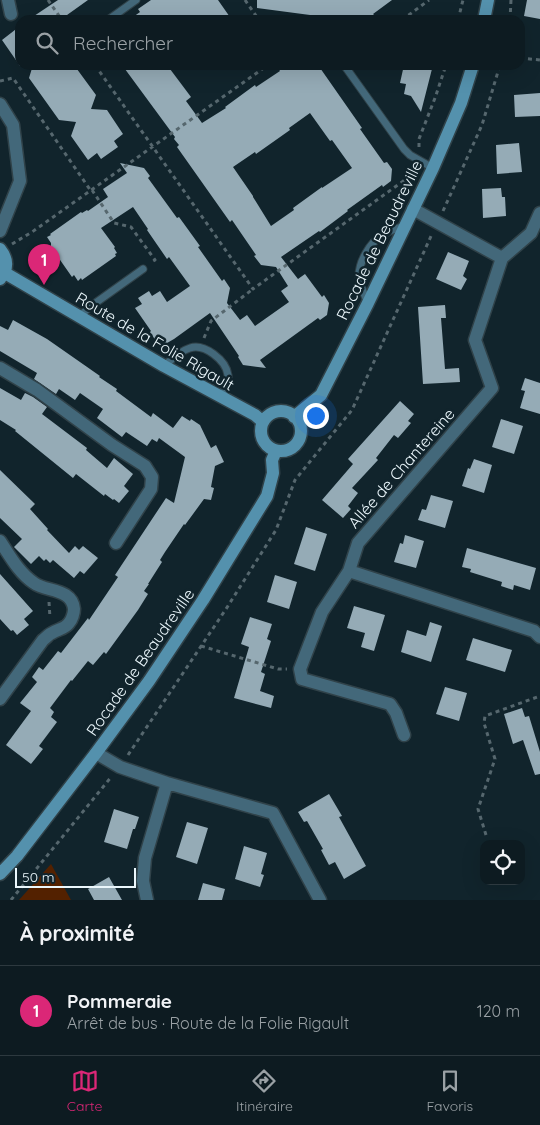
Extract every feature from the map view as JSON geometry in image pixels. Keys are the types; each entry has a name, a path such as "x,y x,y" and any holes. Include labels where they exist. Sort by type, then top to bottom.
{"street":[{"path":"8,0 11,14"},
{"path":"485,15 488,0"},
{"name":"Rocade de Beaudreville","path":"294,417 321,395 432,168 461,103 471,70"},
{"path":"0,104 12,125 20,181 0,231"},
{"path":"413,209 502,258 531,233 540,213"},
{"path":"1,250 6,261 2,276"},
{"name":"Allée de Chantereine","path":"349,571 358,543 492,388 475,340 502,258"},
{"name":"Route de la Folie Rigault","path":"2,276 80,317 164,366 255,415 263,422"},
{"path":"0,368 37,390 112,446 145,466 152,477 151,489 116,543"},
{"path":"277,412 287,412 294,417 300,426 299,440 295,445 283,451 270,448 261,433 263,422 277,412"},
{"name":"Rocade de Beaudreville","path":"0,874 17,856 96,753 150,680 203,600 267,496 273,473 272,460 276,450"},
{"path":"0,541 16,565 35,584 63,593 74,607 74,614 69,623 43,640 0,699"},
{"path":"404,735 396,713 390,704 302,679 300,669 322,612 349,571 534,631 540,637"},
{"path":"96,753 120,767 272,814 320,900"},
{"path":"147,900 142,881 145,858 167,783"}],"lane":[{"path":"115,15 136,0"},
{"path":"348,70 404,149 410,155 432,168"},
{"path":"368,302 361,287 359,274 362,260 380,237 404,226"},
{"path":"80,317 87,309 143,268"},
{"path":"164,366 182,351 192,347 210,351 219,358 228,374 222,398"}],"path":[{"path":"48,0 58,15"},
{"path":"245,0 256,15"},
{"path":"408,15 428,0"},
{"path":"459,15 462,0"},
{"path":"510,15 511,0"},
{"path":"525,58 540,60"},
{"path":"99,70 253,289"},
{"path":"1,250 32,232 261,70"},
{"path":"200,348 211,321 412,176 419,161 419,139 444,70"},
{"path":"0,81 13,78 114,222 130,227 155,260 143,268"},
{"path":"48,589 52,633"},
{"path":"201,646 278,669 300,669"},
{"path":"486,835 478,808 495,759 484,723 485,716 540,696"}],"shaded area":[{"path":"51,864 71,900 19,900"}],"building":[{"path":"58,0 88,0 67,15 36,15"},
{"path":"151,0 218,0 228,15 136,15 140,12 138,9"},
{"path":"257,0 392,0 374,15 310,15 257,8"},
{"path":"527,0 540,0 540,19 524,15"},
{"path":"15,30 15,59 2,40"},
{"path":"31,70 78,70 96,95 91,109 107,110 123,134 114,141 118,147 101,159 97,153 88,160 71,136 76,122 59,120 29,78"},
{"path":"126,70 171,70 191,97 186,101 202,123 279,70 321,70 384,163 387,162 392,169 391,181 383,187 382,185 320,232 281,257 298,279 305,274 322,297 324,295 329,303 327,315 320,320 318,318 260,360 266,368 243,365 210,313 167,343 156,341 135,308 142,304 138,298 149,291 152,296 160,291 167,302 190,286 169,257 167,259 133,207 101,228 115,247 116,256 82,280 81,278 78,281 74,275 72,277 51,247 47,237 50,234 81,212 88,211 108,197 103,189 127,173 120,163 144,168 150,176 148,178 200,246 198,247 222,281 224,279 230,288 227,303 240,320 247,315 255,326 289,302 281,291 288,286 276,267 261,265 232,220 230,222 177,147 179,145 174,139 175,137","holes":["310,113 330,141 332,140 352,168 322,187 271,226 233,167 255,152 256,154"]},
{"path":"403,70 432,70 421,112 411,96 404,94 406,84 400,83"},
{"path":"540,93 540,116 515,117 514,95"},
{"path":"519,143 522,172 497,174 496,145"},
{"path":"501,188 502,197 505,197 506,216 483,218 482,189"},
{"path":"448,252 469,261 463,276 467,279 461,290 436,279"},
{"path":"445,305 446,318 441,318 445,369 459,368 460,382 423,384 418,307"},
{"path":"13,320 47,339 100,376 117,389 116,391 151,417 153,413 173,428 182,416 200,425 211,448 216,445 224,462 215,466 211,487 214,488 211,500 204,499 165,552 160,560 162,562 144,591 148,594 138,610 106,654 104,652 93,665 88,661 50,708 54,712 51,717 57,722 39,746 43,749 31,764 6,745 31,711 20,703 37,682 32,677 39,667 43,670 58,651 61,653 88,618 89,620 118,577 115,575 166,498 174,503 185,457 159,438 157,442 152,439 147,446 126,432 122,437 97,418 103,409 80,393 75,400 59,389 56,394 34,379 37,373 0,351 0,326 8,330"},
{"path":"525,378 540,383 540,414 520,408 525,391 521,390"},
{"path":"0,388 21,400 25,393 33,397 47,407 42,414 87,448 86,450 107,468 114,458 133,474 124,486 129,491 119,503 105,494 104,496 76,474 73,478 16,430 0,420"},
{"path":"400,401 414,414 408,421 411,423 398,438 394,435 376,458 378,460 352,488 358,493 348,506 351,509 343,518 322,500 353,464 348,459"},
{"path":"501,419 523,426 514,454 492,447"},
{"path":"474,459 492,465 484,493 462,486 468,468 470,469"},
{"path":"0,470 35,504 30,509 69,553 75,546 79,550 83,546 98,558 84,574 80,571 74,578 53,560 50,563 46,559 44,561 39,556 31,564 14,547 22,539 0,518"},
{"path":"431,495 453,501 445,528 418,520 422,509 426,510"},
{"path":"306,527 327,534 315,571 294,564"},
{"path":"405,535 424,541 416,568 394,562 400,543 403,544"},
{"path":"467,548 536,568 530,590 514,585 513,590 501,586 502,582 470,572 471,569 462,567"},
{"path":"0,574 33,611 24,619 29,625 17,635 0,619"},
{"path":"275,575 297,582 289,609 267,602"},
{"path":"354,606 385,615 374,651 361,647 365,633 347,628"},
{"path":"250,617 272,624 267,639 271,641 261,672 265,674 260,691 274,696 271,708 234,698 249,647 241,644"},
{"path":"430,622 442,626 431,662 401,652 407,630 426,636"},
{"path":"473,638 512,650 505,672 466,660"},
{"path":"445,687 467,693 459,721 436,714"},
{"path":"522,708 525,717 529,716 540,752 540,774 535,775 523,740 513,744 504,714"},
{"path":"329,794 342,816 339,817 366,866 344,879 335,862 329,865 321,850 323,849 307,821 304,822 298,812"},
{"path":"114,809 139,817 127,849 104,842"},
{"path":"187,822 208,828 197,864 176,857"},
{"path":"244,846 267,853 261,874 264,875 260,887 235,879"},
{"path":"109,877 122,900 94,900 88,889"},
{"path":"203,883 225,889 222,900 198,900"}],"place":[{"name":"Pommeraie","path":"44,285"}]}
